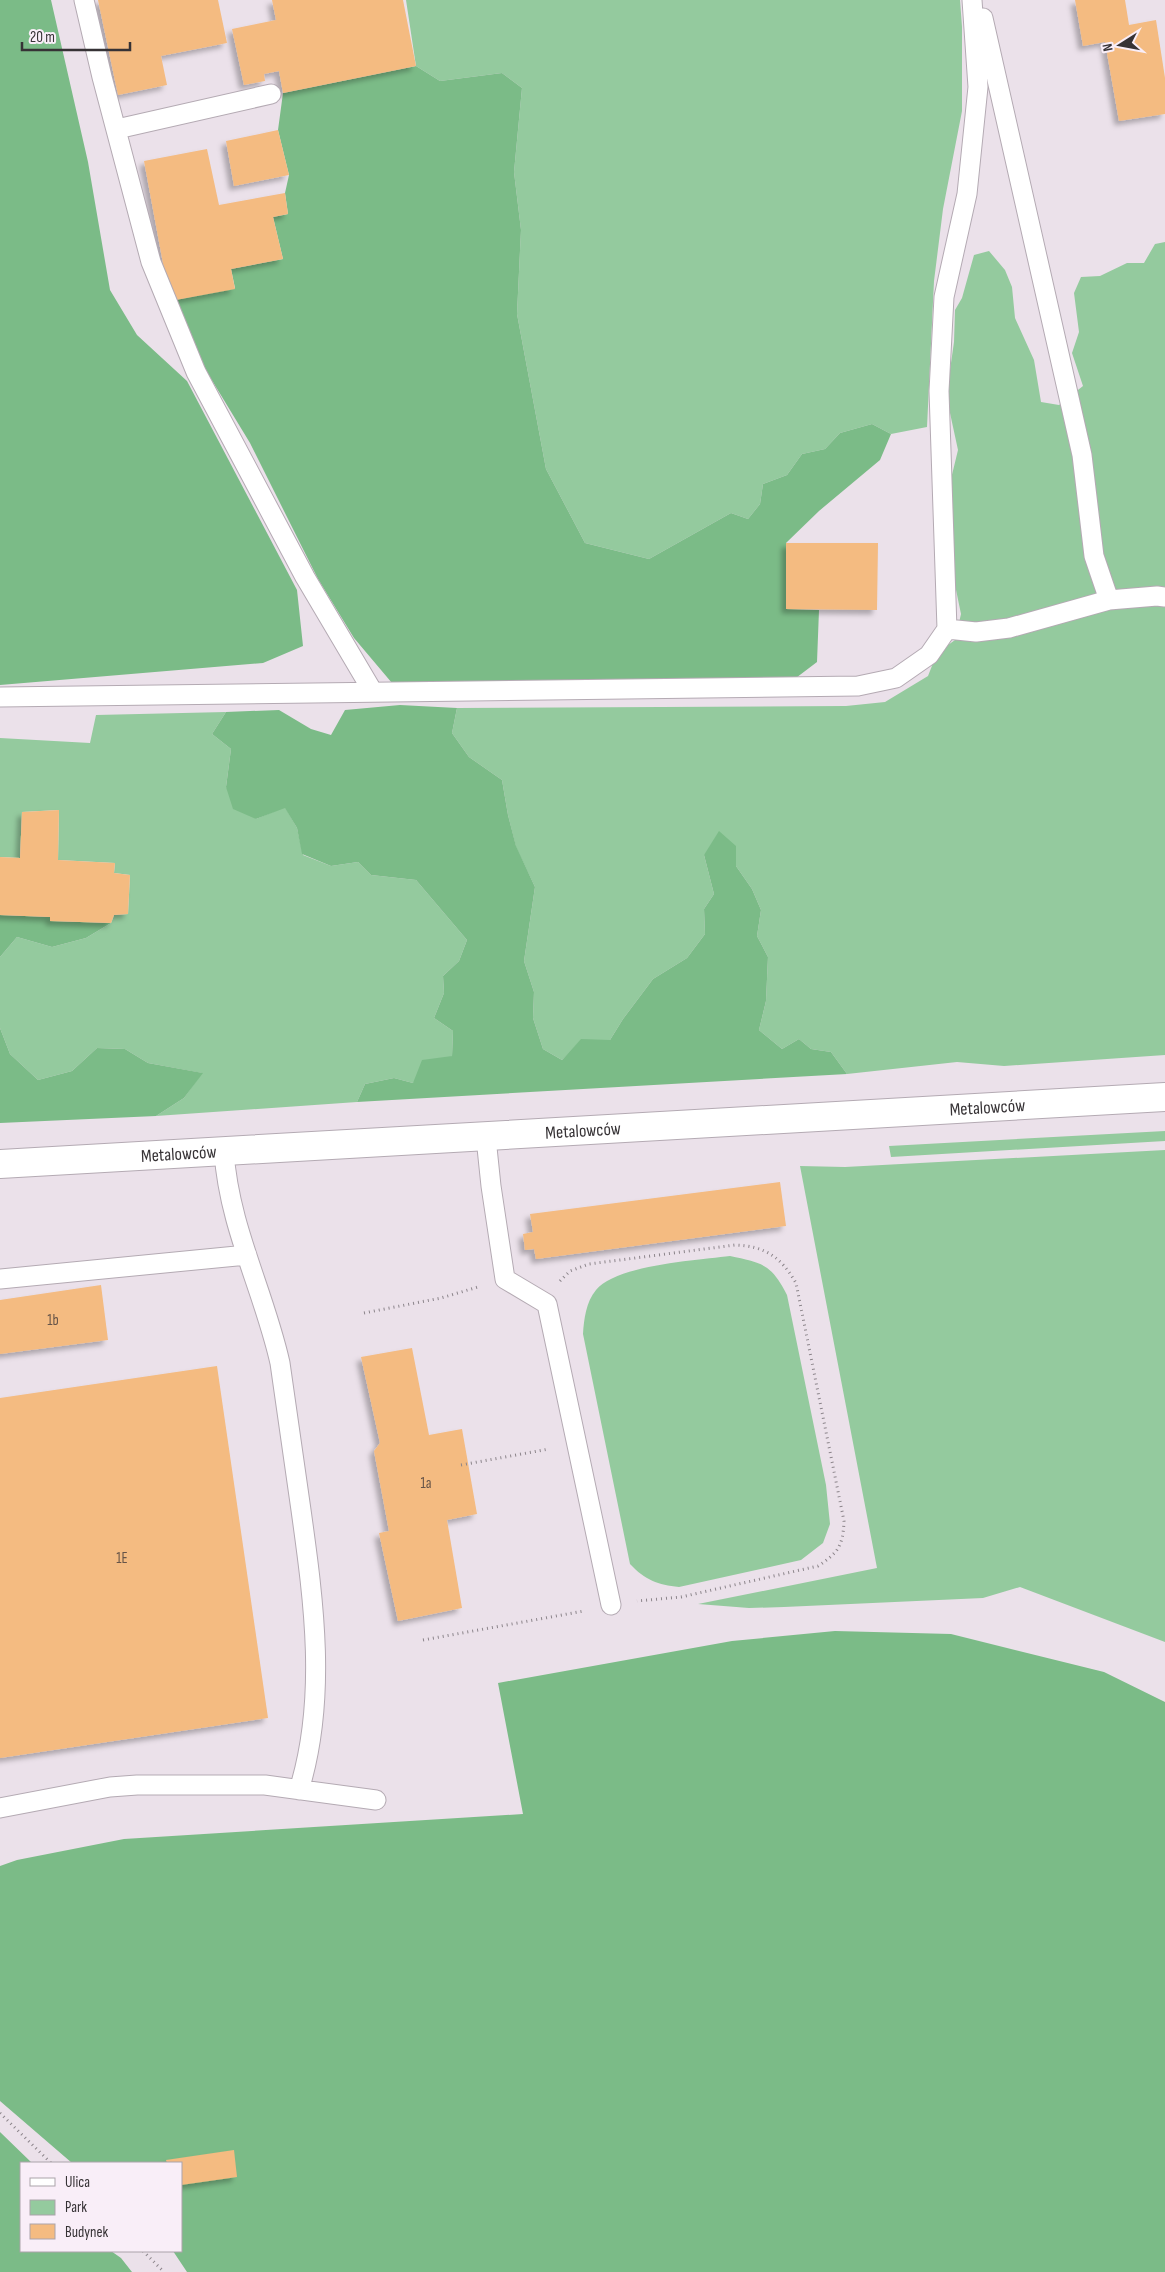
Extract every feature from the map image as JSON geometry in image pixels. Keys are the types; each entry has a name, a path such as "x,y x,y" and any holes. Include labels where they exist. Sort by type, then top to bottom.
{"street":[{"name":"Metalowców","path":"0,1164 486,1138 1165,1096"}],"lane":[{"path":"84,0 102,77 151,262 196,372 305,577 373,692"},
{"path":"0,697 858,686 896,678 929,655 947,629 938,391 944,297 968,194 978,87 972,0"},
{"path":"979,0 1082,455 1094,556 1109,600"},
{"path":"117,129 271,94"},
{"path":"947,629 976,632 1009,628 1109,600 1157,596 1165,598"},
{"path":"486,1138 505,1279 547,1304 611,1605"},
{"path":"224,1152 226,1180 232,1210 274,1334 280,1363 312,1596 316,1650 315,1698 307,1763 299,1790"},
{"path":"0,1279 247,1255"},
{"path":"0,1808 110,1787 137,1785 265,1785 376,1800"}],"path":[{"path":"423,1640 536,1621 611,1605 681,1597 818,1566 833,1556 844,1539 844,1521 796,1283 786,1266 773,1256 753,1246 735,1246 589,1264 570,1271 556,1284 547,1304"},
{"path":"364,1313 441,1298 505,1279"},
{"path":"461,1465 577,1444"},
{"path":"0,2113 50,2162"},
{"path":"145,2252 164,2272"}],"green space":[{"path":"0,0 51,0 88,162 110,290 137,335 187,381 297,590 303,646 263,663 0,685"},
{"path":"406,0 960,0 962,27 962,111 943,209 934,281 927,427 891,434 872,424 840,433 825,449 802,454 787,475 763,484 760,504 748,519 731,513 649,559 585,543 546,469 517,314 521,230 514,172 522,88 502,73 440,81 416,66"},
{"path":"416,66 440,81 502,73 522,88 514,172 521,230 517,314 546,469 585,543 649,559 731,513 748,519 760,504 763,484 787,475 802,454 825,449 840,433 872,424 891,434 880,460 819,511 786,543 786,609 819,610 817,662 784,687 392,683 354,638 318,579 250,443 202,364 170,301 235,288 231,269 283,259 273,217 288,214 285,193 289,175 278,130 283,93"},
{"path":"1165,242 1165,1055 1004,1066 957,1062 847,1074 831,1052 811,1049 799,1039 782,1049 759,1030 766,1001 768,957 757,936 761,910 752,889 736,866 736,846 704,855 714,894 704,909 705,934 687,958 653,979 610,1040 581,1040 562,1060 543,1049 533,1018 534,992 524,961 535,887 516,847 502,780 469,757 452,733 457,708 846,706 885,702 928,676 937,653 955,640 961,614 955,585 950,483 958,450 950,413 948,384 954,342 955,310 962,298 974,255 989,251 1005,270 1012,287 1015,318 1034,360 1041,402 1059,405 1083,386 1072,353 1079,332 1074,293 1081,277 1100,276 1127,263 1144,263 1155,244"},
{"path":"400,705 457,708 452,733 469,757 502,780 516,846 535,887 524,961 534,992 533,1018 543,1049 562,1060 581,1039 610,1040 653,979 687,958 705,934 704,909 714,894 704,855 719,831 736,846 736,866 752,889 761,910 757,936 768,957 766,1001 759,1030 782,1049 799,1039 811,1049 831,1052 847,1074 357,1102 365,1084 394,1078 413,1083 422,1060 452,1056 453,1031 434,1018 444,993 443,976 459,961 467,940 416,880 371,875 358,862 331,866 302,854 297,828 285,808 256,819 233,809 226,787 231,749 212,734 226,712 279,710 311,729 331,735 345,710"},
{"path":"226,712 212,734 231,749 226,787 256,819 285,807 297,828 303,855 331,866 358,862 371,875 416,880 467,940 459,961 443,976 444,993 434,1018 453,1031 452,1056 413,1083 394,1078 365,1084 357,1102 156,1116 184,1098 202,1073 148,1063 125,1049 97,1048 72,1071 38,1080 10,1054 0,1028 0,957 17,937 52,947 86,938 111,923 114,915 128,914 130,875 114,873 115,863 58,860 59,810 22,812 20,858 0,857 0,738 90,743 96,715"},
{"path":"0,915 50,917 51,921 111,923 86,938 52,947 17,937 0,957"},
{"path":"0,1028 10,1054 38,1080 72,1071 97,1048 125,1049 148,1063 203,1073 184,1098 156,1116 0,1123"},
{"path":"1165,1131 1165,1141 891,1157 889,1146"},
{"path":"1165,1150 1165,1642 1020,1587 983,1598 749,1608 698,1604 877,1568 800,1166 845,1167"},
{"path":"730,1256 765,1266 776,1277 787,1295 826,1485 830,1524 823,1543 801,1560 679,1587 665,1585 647,1578 630,1564 583,1334 585,1317 590,1300 596,1290 606,1282 621,1275 658,1265"},
{"path":"835,1631 951,1634 1104,1672 1165,1702 1165,2272 187,2272 174,2252 182,2252 182,2162 71,2162 0,2101 0,1866 17,1860 124,1839 523,1814 498,1683 732,1641"},
{"path":"0,2132 31,2162 20,2162 20,2252 112,2252 121,2258 132,2272 0,2272"}],"building":[{"path":"98,0 218,0 227,43 161,56 167,85 118,95"},
{"path":"272,0 403,0 416,66 283,93 279,71 264,74 265,81 244,85 232,29 276,20"},
{"path":"1075,0 1125,0 1129,25 1156,20 1165,78 1165,114 1119,121 1105,42 1083,46"},
{"path":"278,130 289,175 234,186 226,141"},
{"path":"207,149 219,205 285,193 288,214 273,217 283,259 231,269 235,289 170,301 144,161"},
{"path":"786,543 878,543 877,610 786,609"},
{"path":"59,810 58,860 115,863 114,873 130,875 128,914 114,915 111,923 50,921 50,917 0,915 0,857 20,858 22,812"},
{"path":"780,1182 786,1226 536,1259 534,1249 525,1250 523,1234 533,1232 530,1214"},
{"path":"101,1285 108,1340 0,1354 0,1300"},
{"path":"412,1348 429,1435 462,1429 477,1514 447,1520 462,1608 398,1621 379,1533 389,1531 374,1451 380,1443 361,1357"},
{"path":"217,1366 268,1718 0,1758 0,1398"},
{"path":"234,2150 237,2177 182,2185 182,2162 167,2162 166,2160"}]}
